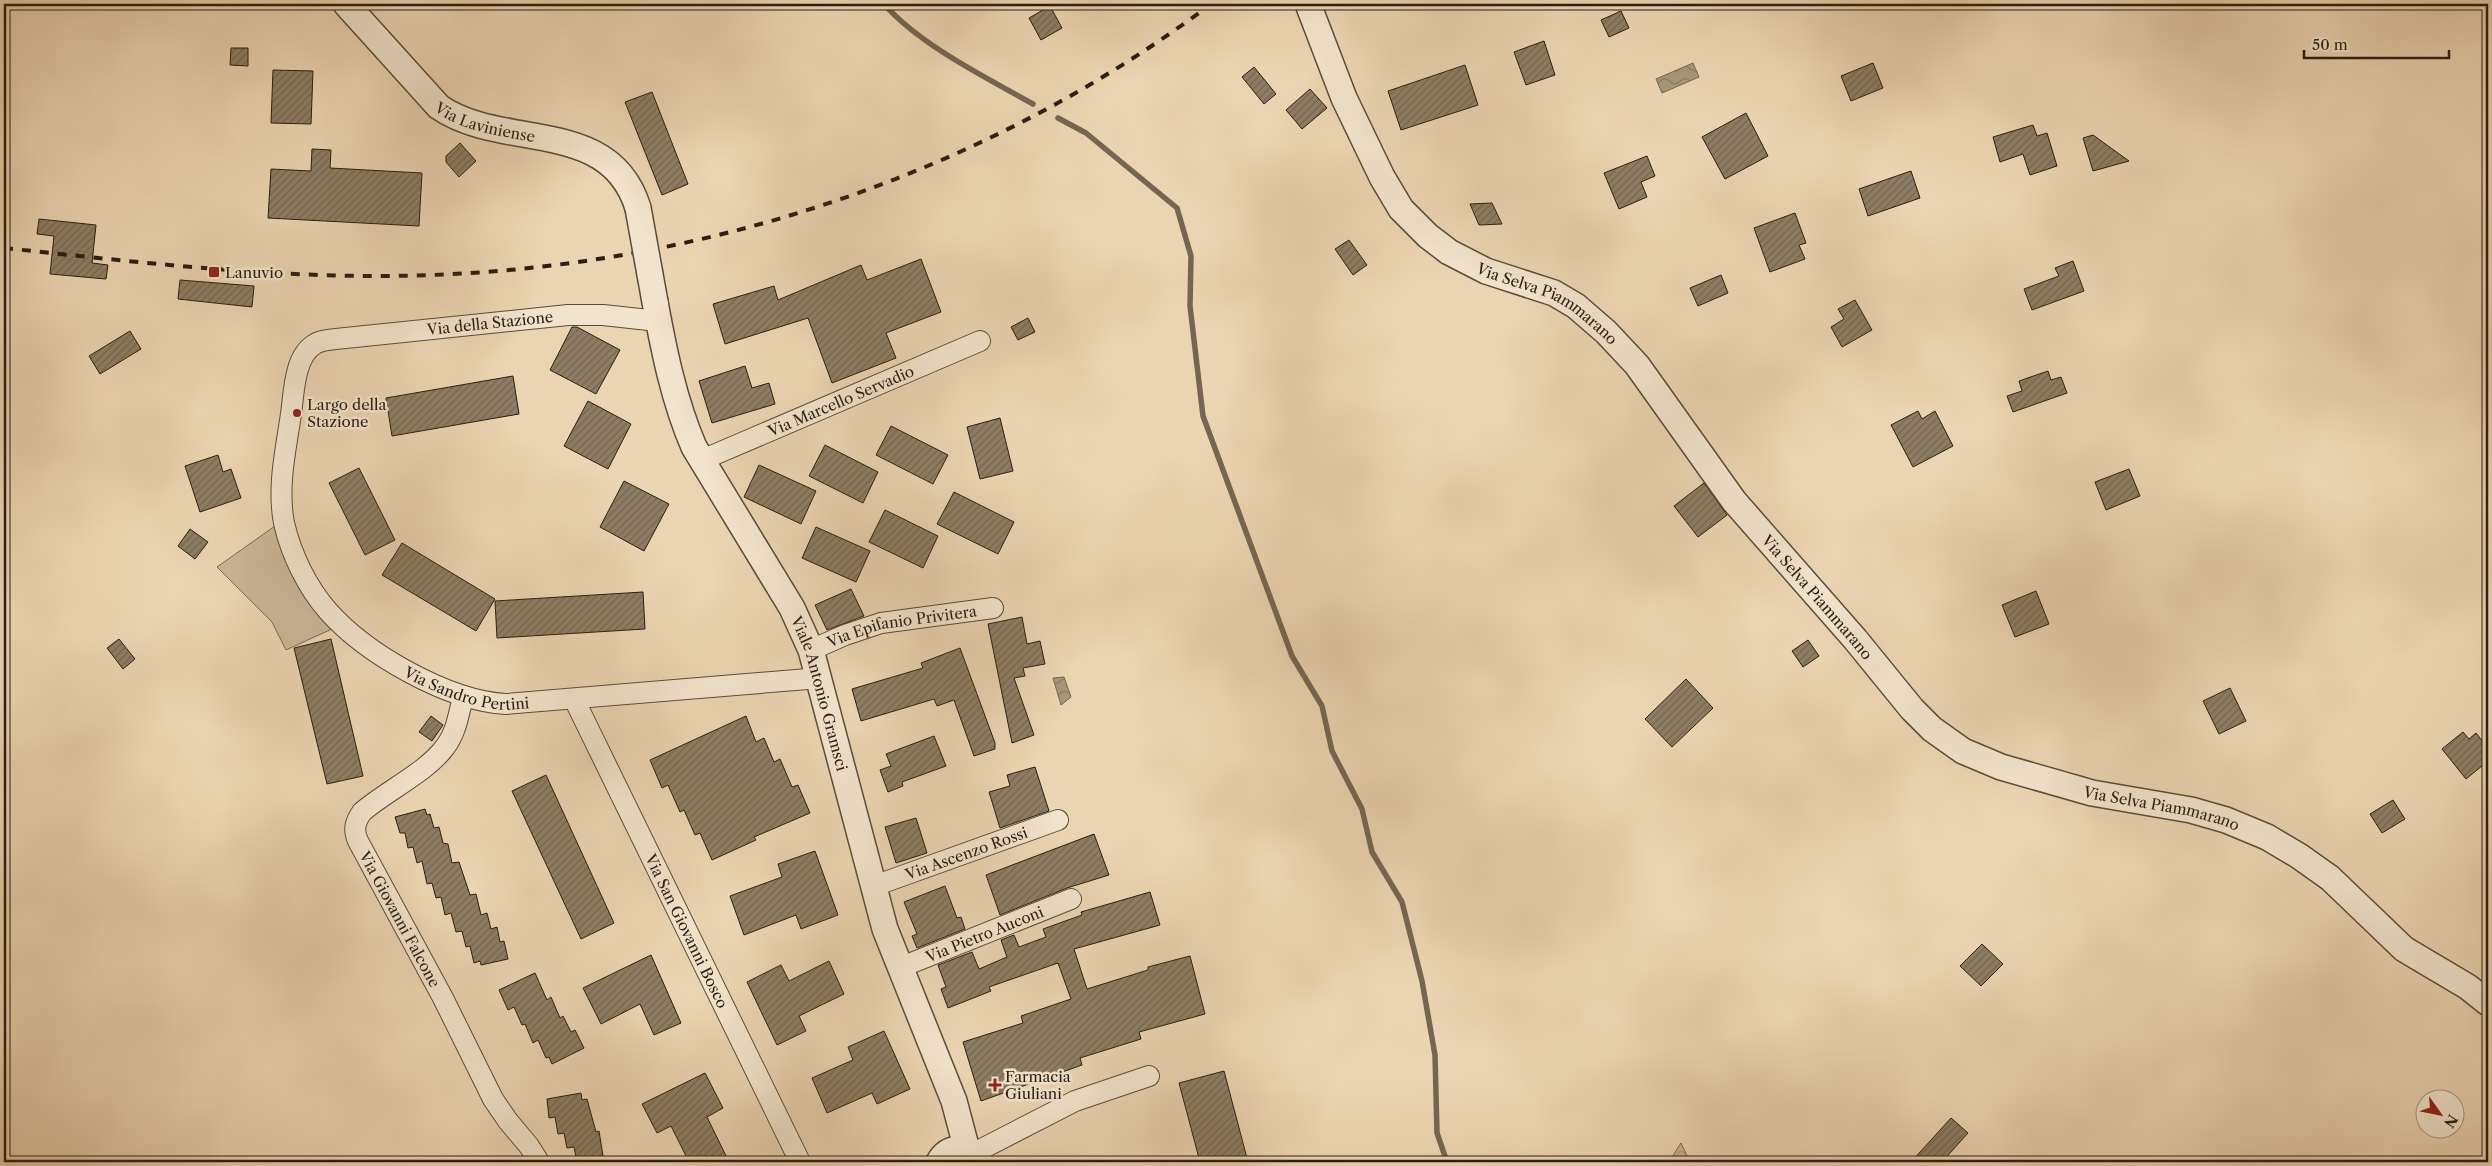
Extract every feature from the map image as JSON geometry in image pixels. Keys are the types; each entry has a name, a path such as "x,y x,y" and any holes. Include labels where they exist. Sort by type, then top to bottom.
{"street":[{"name":"Via Laviniense","path":"346,4 423,92 439,107 458,118 476,125 559,141 589,151 611,164 624,177 638,208 657,312"},
{"name":"Via Selva Piammarano","path":"1308,4 1344,98 1382,177 1401,209 1417,226 1450,252 1486,271 1554,293 1576,306 1606,332 1637,365 1734,501 1855,639 1912,709 1932,729 1963,751 2001,767 2092,793 2191,810 2226,820 2267,837 2330,878 2413,956 2468,987 2488,1003"},
{"name":"Via della Stazione","path":"289,428 296,382 302,359 313,345 323,341 549,316 657,312"},
{"name":"Viale Antonio Gramsci","path":"657,312 684,420 702,460 792,608 811,650 820,678 885,929 899,968 954,1101 964,1157"},
{"name":"Via Marcello Servadio","path":"702,460 980,341"},
{"name":"Via Sandro Pertini","path":"289,428 282,487 284,523 295,554 320,600 338,621 375,650 429,682 463,696 506,704 574,700 820,678"},
{"name":"Via Epifanio Privitera","path":"811,650 853,632 887,622 993,608"},
{"name":"Via Giovanni Falcone","path":"463,696 455,730 445,748 434,759 362,812 354,830 358,841 443,998 493,1099 539,1162"},
{"name":"Via San Giovanni Bosco","path":"574,700 800,1162"},
{"name":"Via Ascenzo Rossi","path":"874,886 1058,820"},
{"name":"Via Pietro Auconi","path":"899,968 1071,899"},
{"path":"964,1157 1075,1101 1149,1076"}],"green space":[{"path":"275,526 334,628 286,650 272,622 217,567"},
{"path":"1681,1143 1690,1162 1669,1162"}],"water":[{"path":"1693,63 1699,77 1662,93 1656,79"},
{"path":"1064,677 1071,697 1061,705 1053,678"}],"building":[{"path":"1050,6 1062,28 1041,40 1029,18"},
{"path":"1621,11 1629,28 1609,37 1601,20"},
{"path":"1544,41 1555,75 1526,85 1514,52"},
{"path":"231,48 248,48 248,66 230,65"},
{"path":"1873,63 1883,88 1851,101 1841,76"},
{"path":"1465,65 1478,105 1401,130 1388,91"},
{"path":"1254,67 1276,94 1264,104 1242,77"},
{"path":"273,70 313,71 311,124 271,123"},
{"path":"1310,89 1327,108 1302,129 1286,110"},
{"path":"652,92 688,184 662,195 625,102"},
{"path":"1746,113 1768,156 1725,179 1702,137"},
{"path":"2033,125 2037,136 2047,133 2057,166 2030,175 2023,154 2000,162 1993,137"},
{"path":"2093,135 2129,161 2093,171 2083,138"},
{"path":"460,143 476,161 459,177 446,162 446,156"},
{"path":"312,149 331,150 330,168 422,173 419,226 268,218 271,169 311,171"},
{"path":"1647,156 1655,176 1641,182 1647,197 1619,209 1604,173"},
{"path":"1911,171 1920,198 1868,216 1859,189"},
{"path":"1492,203 1502,224 1479,225 1470,204"},
{"path":"1795,213 1806,243 1799,245 1805,259 1770,272 1754,228"},
{"path":"39,219 96,225 92,263 108,265 106,279 50,274 54,236 37,234"},
{"path":"1349,240 1367,265 1353,275 1335,249"},
{"path":"921,259 941,312 886,333 896,358 832,383 808,318 725,344 713,304 774,286 778,300 861,265 867,280"},
{"path":"2073,261 2084,291 2032,310 2024,289 2059,276 2055,268"},
{"path":"1721,275 1728,293 1698,306 1690,288"},
{"name":"Lanuvio","path":"180,280 254,286 252,307 178,299"},
{"path":"1855,300 1872,330 1842,347 1831,327 1844,319 1838,309"},
{"path":"1028,318 1035,332 1018,340 1011,327"},
{"path":"572,327 577,327 620,350 596,394 550,370"},
{"path":"130,331 141,349 100,374 89,356"},
{"path":"745,366 752,388 769,383 775,404 712,423 699,381"},
{"path":"2048,371 2051,380 2061,377 2067,393 2013,412 2007,396 2022,391 2019,381"},
{"path":"513,376 519,414 392,436 386,398"},
{"path":"588,401 631,424 608,469 564,446"},
{"path":"1918,411 1922,419 1935,411 1953,446 1913,467 1891,425"},
{"path":"1000,418 1013,471 980,479 967,427"},
{"path":"891,426 948,455 933,484 876,455"},
{"path":"825,445 878,472 863,503 809,476"},
{"path":"218,455 223,472 231,469 241,498 200,512 185,466"},
{"path":"759,465 816,491 801,524 744,497"},
{"path":"359,468 395,540 365,555 329,483"},
{"path":"2129,469 2140,496 2106,510 2095,482"},
{"path":"624,481 669,504 644,551 600,527"},
{"path":"1704,483 1727,515 1698,537 1674,506"},
{"path":"954,492 1014,522 998,554 937,524"},
{"path":"885,510 938,536 923,568 869,542"},
{"path":"816,527 870,551 856,582 802,558"},
{"path":"190,529 208,542 195,559 178,546"},
{"path":"402,543 495,599 476,631 382,575"},
{"path":"851,589 864,616 827,630 815,605"},
{"path":"2036,591 2049,624 2015,637 2002,605"},
{"path":"643,592 645,629 497,638 495,601"},
{"path":"1022,617 1027,644 1040,641 1045,664 1023,668 1025,676 1014,678 1034,735 1012,743 988,624"},
{"path":"119,639 135,659 123,669 107,648"},
{"path":"331,639 363,776 327,784 294,648"},
{"path":"1808,640 1819,656 1803,667 1792,651"},
{"path":"960,648 995,743 995,749 974,756 954,700 937,706 934,699 861,721 852,689 923,668 921,663"},
{"path":"1686,679 1713,708 1672,747 1645,719"},
{"path":"2230,688 2246,721 2219,734 2203,701"},
{"path":"431,716 443,725 432,741 419,732"},
{"path":"746,716 756,742 764,738 774,762 780,759 792,787 798,785 810,813 754,837 756,840 712,860 700,833 695,835 684,810 680,812 668,785 662,788 650,760"},
{"path":"2463,732 2469,739 2476,733 2488,748 2488,761 2466,779 2442,749"},
{"path":"934,736 946,766 902,782 903,786 888,792 880,770 891,766 886,754"},
{"path":"1035,767 1049,811 1000,828 989,792 1010,786 1007,775"},
{"path":"546,775 614,923 581,939 512,791"},
{"path":"2393,800 2405,819 2382,833 2370,814"},
{"path":"425,809 427,815 430,814 434,828 439,827 443,843 448,844 452,863 459,862 470,895 476,894 481,915 487,913 491,929 497,927 500,942 504,941 508,959 481,965 480,961 474,963 470,946 466,947 462,931 456,932 451,913 445,915 441,897 436,898 432,883 427,884 422,861 417,863 413,847 408,848 405,833 400,833 395,817"},
{"path":"916,818 927,853 896,863 885,827"},
{"path":"1094,834 1109,875 1067,888 1000,915 986,875"},
{"path":"815,851 838,915 801,929 796,915 744,935 730,896 782,877 778,864"},
{"path":"945,886 957,918 961,917 965,929 917,948 912,936 917,934 904,902"},
{"path":"1150,892 1160,925 1074,949 1087,989 1148,970 1148,967 1190,956 1205,1014 1139,1032 1141,1039 1080,1058 1082,1065 981,1101 963,1042 1023,1023 1021,1016 1071,999 1058,963 989,987 991,991 948,1008 941,989 946,987 938,965 972,952 979,969 1007,957 1001,940 1014,935 1019,947 1046,937 1043,929 1082,915 1081,912"},
{"path":"1982,944 2003,964 1981,986 1960,966"},
{"path":"651,955 681,1023 654,1035 640,1004 601,1024 583,988"},
{"path":"829,961 844,994 799,1016 806,1031 777,1045 747,982 781,965 789,981"},
{"path":"535,973 547,1000 551,997 560,1018 563,1016 571,1032 575,1030 584,1048 552,1064 549,1057 546,1058 538,1040 533,1043 525,1024 522,1025 514,1007 508,1010 499,990"},
{"path":"884,1031 910,1089 877,1104 872,1093 827,1113 812,1078 853,1060 848,1047"},
{"path":"1224,1071 1248,1162 1200,1162 1179,1083"},
{"path":"705,1073 723,1108 707,1117 729,1162 689,1162 671,1126 657,1133 642,1104"},
{"path":"581,1093 582,1100 587,1099 596,1132 599,1131 604,1162 577,1162 574,1147 567,1148 564,1133 558,1134 555,1117 549,1118 547,1099"},
{"path":"1951,1118 1968,1133 1942,1162 1911,1162"}],"waterway":[{"path":"884,4 899,19 934,47 1033,104"},
{"path":"1058,118 1086,133 1177,208 1191,256 1190,306 1203,416 1292,656 1322,706 1332,751 1362,809 1372,852 1402,902 1422,981 1435,1055 1437,1133 1447,1162"}],"railway":[{"path":"4,248 237,271 378,276 490,272 600,259 710,237 817,207 921,169 1022,122 1119,67 1211,4"}],"place":[{"name":"Lanuvio","path":"214,272"},
{"name":"Largo della Stazione","path":"297,413"},
{"name":"Farmacia Giuliani","path":"995,1085"}]}
